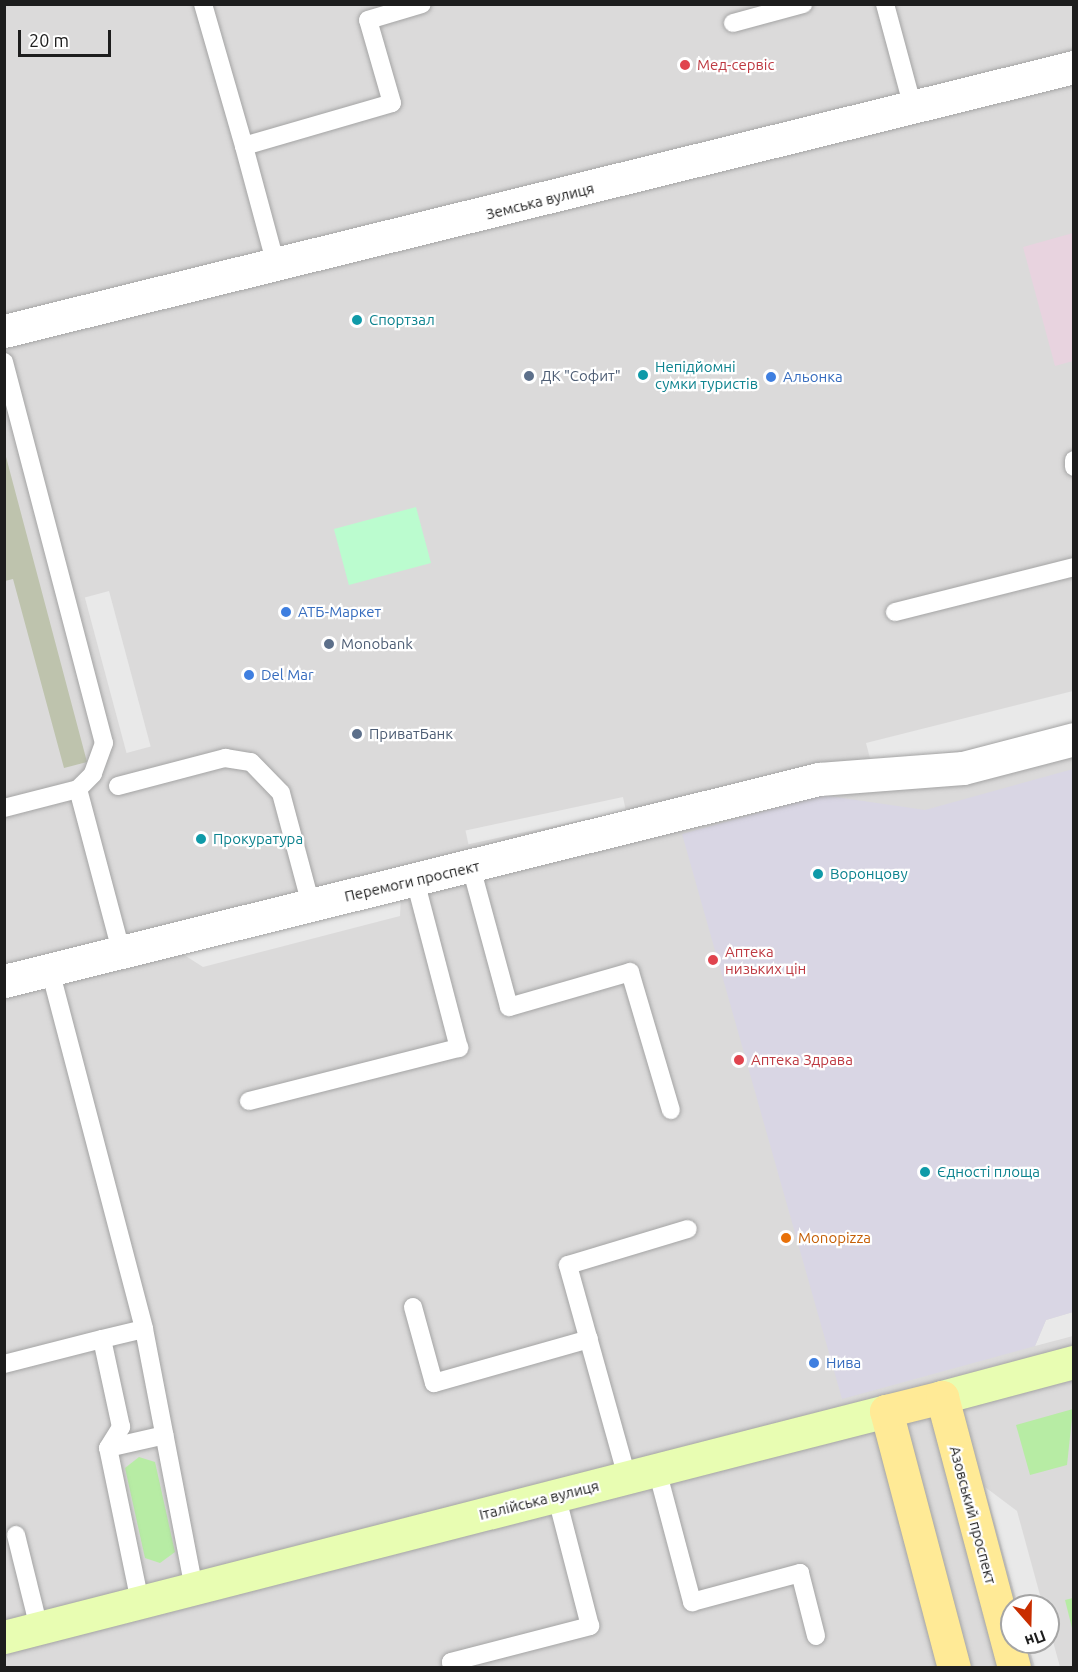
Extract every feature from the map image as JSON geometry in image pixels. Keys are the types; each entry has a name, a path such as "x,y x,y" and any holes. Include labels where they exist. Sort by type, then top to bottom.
{"main road":[{"name":"Італійська вулиця","path":"4,1637 1074,1362"},
{"name":"Азовський проспект","path":"942,1397 1014,1668"},
{"path":"886,1411 954,1668"}],"street":[{"name":"Земська вулиця","path":"4,331 913,108 1072,73"},
{"name":"Перемоги проспект","path":"4,981 819,779 963,768 1074,739"}],"lane":[{"path":"203,4 276,265"},
{"path":"244,146 392,103 368,20 422,4"},
{"path":"733,23 803,4"},
{"path":"885,4 913,108"},
{"path":"4,362 104,743 96,768 78,789 4,808"},
{"path":"1074,460 1074,467"},
{"path":"895,612 1074,567"},
{"path":"118,786 225,758 251,762 281,793 311,905"},
{"path":"78,789 121,951"},
{"path":"471,867 509,1007 630,972 671,1110"},
{"path":"249,1101 459,1048 415,880"},
{"path":"50,970 144,1329 194,1588"},
{"path":"688,1229 568,1265 589,1340 692,1602 800,1573 816,1636"},
{"path":"413,1307 434,1383 589,1340"},
{"path":"4,1364 144,1329"},
{"path":"102,1339 121,1427 108,1448 140,1602"},
{"path":"108,1448 165,1436"},
{"path":"452,1668 451,1662 590,1626 556,1495"},
{"path":"16,1535 39,1628"}],"shaded area":[{"path":"5,5 1073,5 1073,1667 5,1668"},
{"path":"1073,233 1073,361 1055,366 1023,247"},
{"path":"5,453 87,762 64,768 13,579 5,581"},
{"path":"109,591 151,747 127,753 85,597"},
{"path":"1073,691 1073,723 971,749 871,762 866,743"},
{"name":"Єдності площа","path":"1073,769 1073,1312 1046,1320 1035,1346 842,1399 682,834 822,795 925,810"},
{"path":"623,797 626,811 468,844 466,830"},
{"path":"401,896 400,916 203,967 178,951"},
{"path":"1073,1312 1073,1336 1035,1346 1046,1320"},
{"path":"985,1487 1017,1511 1040,1594 1015,1594"},
{"path":"1031,1654 1056,1654 1060,1667 1035,1667"}],"green space":[{"path":"416,507 431,563 349,585 334,529"},
{"path":"1073,1409 1067,1465 1030,1475 1016,1425"},
{"path":"139,1457 155,1462 175,1552 160,1563 145,1558 125,1468"},
{"path":"1074,1598 1073,1632 1065,1600"}],"place":[{"name":"Мед-сервіс","path":"685,65"},
{"name":"Спортзал","path":"357,320"},
{"name":"Непідйомні сумки туристів","path":"643,375"},
{"name":"ДК \"Софит\"","path":"529,376"},
{"name":"Альонка","path":"771,377"},
{"name":"АТБ-Маркет","path":"286,612"},
{"name":"Monobank","path":"329,644"},
{"name":"Del Mar","path":"249,675"},
{"name":"ПриватБанк","path":"357,734"},
{"name":"Прокуратура","path":"201,839"},
{"name":"Воронцову","path":"818,874"},
{"name":"Аптека низьких цін","path":"713,960"},
{"name":"Аптека Здрава","path":"739,1060"},
{"name":"Єдності площа","path":"925,1172"},
{"name":"Monopizza","path":"786,1238"},
{"name":"Нива","path":"814,1363"}]}
